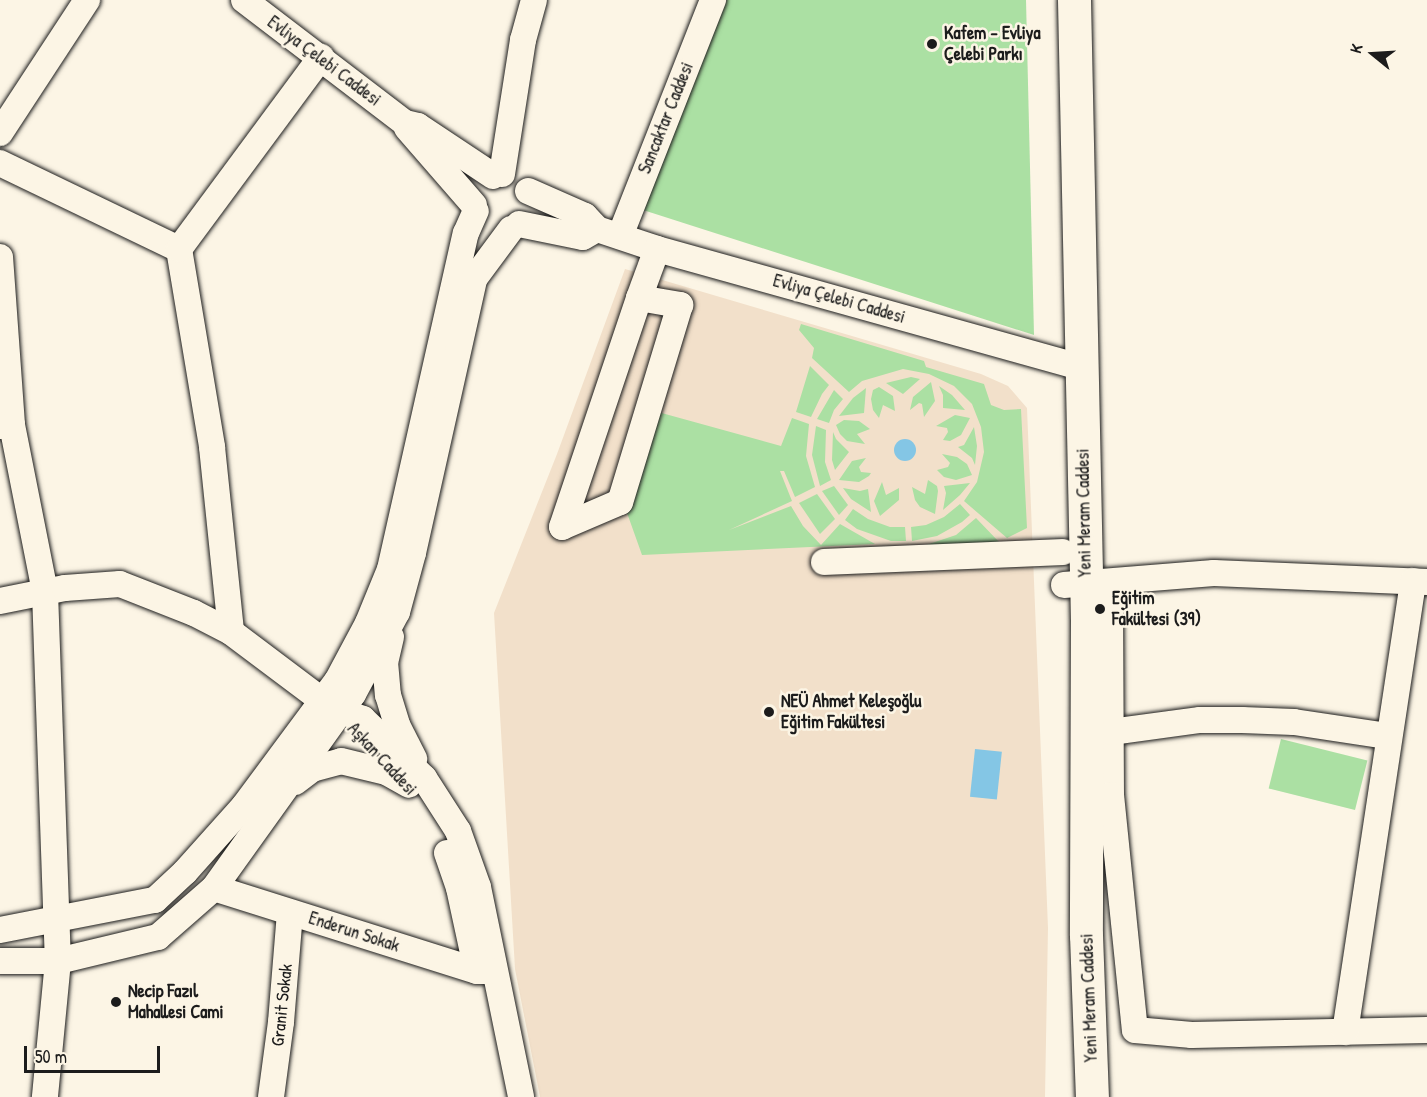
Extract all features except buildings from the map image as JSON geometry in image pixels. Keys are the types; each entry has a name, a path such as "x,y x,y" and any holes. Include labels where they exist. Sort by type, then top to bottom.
{"main road":[{"name":"Yeni Meram Caddesi","path":"1052,0 1070,364 1092,1097"},
{"name":"Yeni Meram Caddesi","path":"1072,1097 1075,584 1063,552 1070,364 1074,0"}],"street":[{"path":"0,133 87,0"},
{"name":"Evliya Çelebi Caddesi","path":"244,0 405,123 418,126 497,175"},
{"path":"0,961 58,961 158,937 214,888 283,792 331,706 338,681 368,623 390,569 466,233 475,208 478,188 497,175 523,40 534,0"},
{"name":"Sancaktar Caddesi","path":"608,232 713,0"},
{"path":"231,632 212,447 179,249 321,57"},
{"name":"Evliya Çelebi Caddesi","path":"405,123 410,134 475,208"},
{"path":"0,163 179,249"},
{"path":"416,781 388,695 385,662 413,552 474,279 527,214 530,205 528,191 519,180 497,175"},
{"name":"Evliya Çelebi Caddesi","path":"528,191 585,216 608,232 657,249 1070,364"},
{"path":"475,208 489,227 497,230 515,226 583,237 608,232"},
{"path":"639,298 680,305 620,502 562,527 639,298 657,249"},
{"path":"0,257 6,426 45,592 58,961 45,1097"},
{"path":"824,562 1063,552"},
{"path":"1075,584 1214,573 1420,581 1388,736 1345,1032"},
{"name":"Aşkan Caddesi","path":"0,601 45,592 120,584 194,613 231,632 331,706 351,730 416,781 458,831 478,887 486,971 504,1097"},
{"path":"1075,584 1110,607 1111,795 1136,1030 1192,1035 1427,1030"},
{"path":"0,930 155,900 185,872 331,706 353,694 397,612"},
{"path":"1111,732 1200,720 1242,720 1294,722 1388,736"},
{"path":"283,792 312,769 341,761 386,771 416,781"},
{"name":"Enderun Sokak","path":"214,888 486,971"},
{"name":"Granit Sokak","path":"271,1097 281,1022 290,912"},
{"name":"Aşkan Caddesi","path":"486,971 521,1097"}],"shaded area":[{"name":"NEÜ Ahmet Keleşoğlu Eğitim Fakültesi","path":"625,269 981,374 1008,386 1027,408 1048,928 1045,1097 540,1097 515,969 494,613 557,454"}],"green space":[{"path":"727,0 1026,0 1034,335 643,210"},
{"path":"801,324 924,361 926,367 984,384 991,405 1004,410 1021,409 1027,528 1007,538 964,501 977,482 984,452 981,427 972,404 954,386 929,374 903,369 862,381 849,392 812,358 814,348 799,330"},
{"path":"810,366 829,385 811,417 796,412"},
{"path":"911,377 920,379 903,394 886,383"},
{"path":"931,382 935,401 924,417 922,404 919,403 910,410 913,397"},
{"path":"939,386 952,395 965,410 943,408 943,395"},
{"path":"879,387 893,396 895,411 883,405 879,418 873,410 871,399 873,390"},
{"path":"866,388 864,413 839,416 853,398"},
{"path":"834,390 843,399 834,410 829,423 817,419"},
{"path":"658,412 781,446 792,418 809,424 806,456 815,487 795,497 784,471 780,471 792,501 729,530 791,506 803,526 821,545 840,524 875,544 642,555 626,510"},
{"path":"955,415 970,418 961,435 950,441 943,440 948,432 947,428 936,426"},
{"path":"844,420 859,421 870,429 857,434 865,444 847,441 840,434 836,425"},
{"path":"816,426 826,430 825,462 831,480 820,486 812,455"},
{"path":"974,427 977,446 975,465 972,458 958,447 964,445"},
{"path":"833,432 836,439 849,452 835,470 832,460"},
{"path":"942,454 957,457 967,464 972,475 956,480 944,477 937,470 948,467 950,463"},
{"path":"866,458 859,467 861,472 871,473 869,476 859,482 839,480 852,461"},
{"path":"928,480 937,486 935,514 920,507 915,500 912,487 925,494"},
{"path":"882,482 886,495 899,488 899,500 880,516 874,501"},
{"path":"970,483 943,510 946,493 944,486"},
{"path":"834,486 848,505 839,515 822,491"},
{"path":"843,488 860,491 868,489 871,512 851,499"},
{"path":"817,494 835,519 820,534 799,503"},
{"path":"960,504 970,515 962,522 937,536 912,541 911,527 926,525 944,517"},
{"path":"853,509 868,519 890,527 905,527 906,541 891,541 857,529 845,520"},
{"path":"976,518 1000,543 923,546 956,535"},
{"path":"1281,739 1367,761 1355,810 1269,788"}],"water":[{"path":"901,439 909,439 916,446 916,454 909,461 901,461 894,454 894,446"},
{"path":"975,749 1002,752 997,800 970,797"}],"place":[{"name":"Kafem - Evliya Çelebi Parkı","path":"932,44"},
{"name":"Eğitim Fakültesi (39)","path":"1100,609"},
{"name":"NEÜ Ahmet Keleşoğlu Eğitim Fakültesi","path":"769,712"},
{"name":"Necip Fazıl Mahallesi Cami","path":"116,1002"}]}
